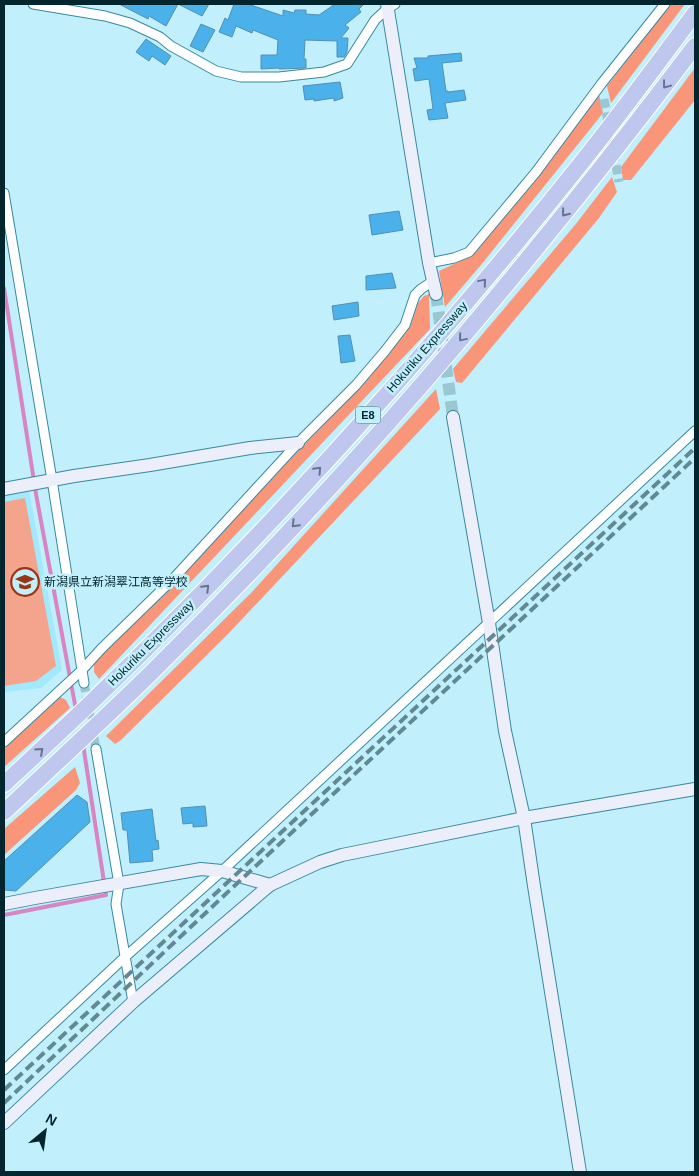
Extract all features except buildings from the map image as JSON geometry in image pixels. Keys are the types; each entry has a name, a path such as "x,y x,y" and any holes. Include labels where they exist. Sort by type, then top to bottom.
{"highway":[{"name":"Hokuriku Expressway","path":"4,784 137,658 283,508 363,422 523,235 583,161 695,13"},
{"name":"Hokuriku Expressway","path":"4,812 157,667 302,518 378,434 455,347 534,252 695,46"}],"street":[{"path":"33,4 130,22 216,71 241,77 280,78 324,72 346,64 374,20 390,5"},
{"path":"429,263 454,258 469,252 536,172 602,83 665,4"},
{"path":"4,742 82,670 173,579 385,351 405,325 415,295 421,289 434,287 390,5"},
{"path":"4,193 84,683"},
{"path":"453,417 489,623 505,731 524,818 580,1172"},
{"path":"4,1070 125,957 222,871 695,431"},
{"path":"4,489 250,448 298,443"},
{"path":"96,748 119,884 116,904 133,1002"},
{"path":"4,1123 133,1002 270,885 320,862 342,855 524,818 695,790"},
{"path":"4,904 201,869 222,871 270,885"}],"shaded area":[{"path":"671,4 685,4 611,103 607,86"},
{"path":"695,68 695,100 631,180 623,180 621,167"},
{"path":"599,94 603,113 445,307 439,271 471,256"},
{"path":"612,177 617,192 599,218 462,383 456,382 453,369 575,225"},
{"path":"429,294 430,329 99,679 94,672 94,663 176,581 359,389 410,327 417,304 424,296"},
{"path":"436,389 440,409 228,634 121,740 115,744 106,736 252,592"},
{"name":"新潟県立新潟翠江高等学校","path":"29,490 62,670 41,688 4,692 4,494"},
{"name":"新潟県立新潟翠江高等学校","path":"25,498 56,666 36,681 4,686 4,502"},
{"path":"60,697 66,700 70,708 4,767 4,748"},
{"path":"75,767 80,783 76,790 4,855 4,829"}],"waterway":[{"path":"4,288 36,494 76,710"},
{"path":"4,915 106,895 83,744"}],"tunnel":[{"path":"604,99 619,182"},
{"path":"436,294 453,417"},
{"path":"84,683 96,749"}],"railway":[{"path":"4,1090 695,448"},
{"path":"4,1103 231,889 695,458"}],"place":[{"name":"新潟県立新潟翠江高等学校","path":"25,582"}]}
